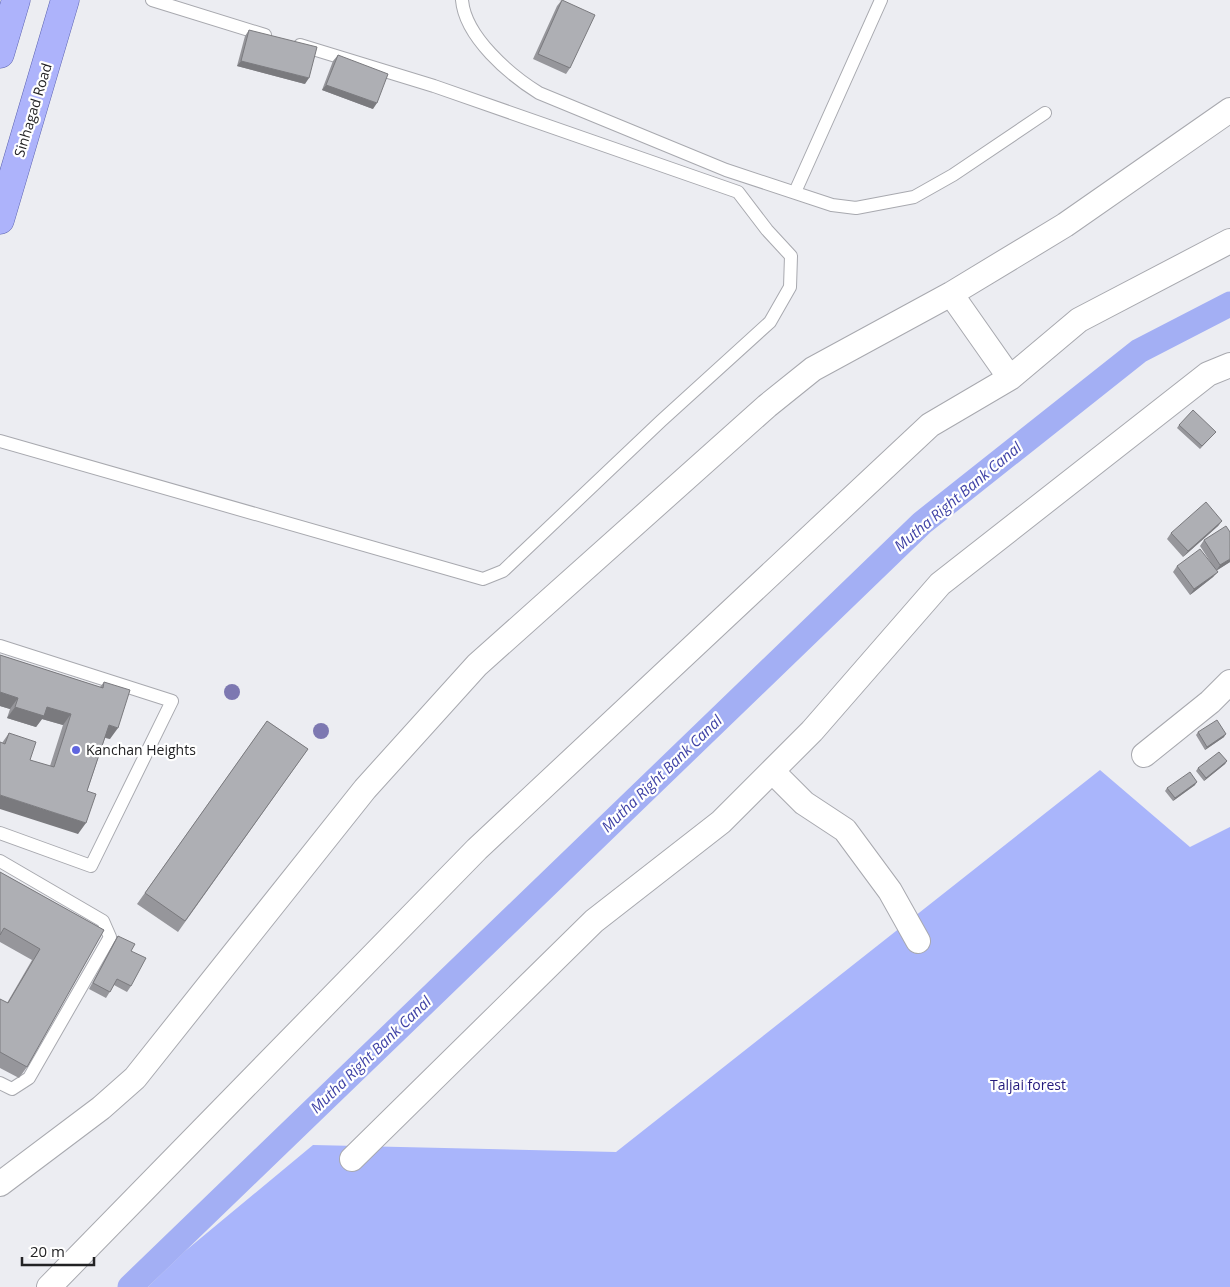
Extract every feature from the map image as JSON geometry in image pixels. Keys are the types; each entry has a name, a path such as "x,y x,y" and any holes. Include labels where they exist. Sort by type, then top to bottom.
{"main road":[{"name":"Sinhagad Road","path":"0,220 65,0"},
{"path":"0,54 9,10"}],"street":[{"path":"0,1184 102,1108 135,1078 365,789 477,665 622,534 813,369 951,294 1065,225 1230,110"},
{"path":"49,1287 484,842 930,425 1010,378 1079,320 1230,241"},
{"path":"951,294 1010,378"},
{"path":"352,1159 594,921 721,822 812,731 940,584 1208,374 1230,365"},
{"path":"1144,755 1210,702 1230,682"},
{"path":"772,771 804,803 845,830 890,891 918,941"}],"lane":[{"path":"0,441 483,580 503,571 661,421 770,322 790,286 791,256 767,230 738,192 434,86 152,0"},
{"path":"462,0 469,21 493,58 518,80 539,93 726,170 832,205 856,208 914,197 953,175 1045,113"},
{"path":"795,192 881,0"},
{"path":"0,646 172,701 92,866 0,833"},
{"path":"0,861 103,921 110,937 29,1078 12,1089 0,1083"}],"green space":[{"name":"Taljai forest","path":"1100,770 1190,847 1230,827 1230,1287 148,1287 184,1252 313,1145 616,1152"}],"building":[{"path":"562,0 595,15 570,68 538,54"},
{"path":"249,30 317,47 309,78 241,61"},
{"path":"338,55 388,74 377,103 326,85"},
{"path":"1193,410 1216,432 1202,446 1179,425"},
{"path":"1206,502 1222,521 1188,551 1171,533"},
{"path":"1226,526 1230,532 1230,559 1220,565 1204,540"},
{"path":"1200,549 1218,572 1194,589 1177,566"},
{"name":"Kanchan Heights","path":"0,655 103,688 104,682 130,690 118,728 109,725 87,791 96,794 86,823 0,795 0,742 5,744 9,733 36,742 30,760 54,767 71,714 47,707 44,716 15,707 18,698 0,692"},
{"path":"1217,720 1226,734 1207,747 1198,732"},
{"path":"267,721 308,749 185,921 145,893"},
{"path":"1219,752 1227,761 1206,778 1198,768"},
{"path":"1190,772 1197,782 1175,798 1167,788"},
{"path":"0,872 104,930 27,1067 0,1052 0,999 8,1003 40,949 4,928 0,935"},
{"path":"118,936 135,944 131,951 146,958 131,986 117,979 110,992 93,983"}],"waterway":[{"name":"Mutha Right Bank Canal","path":"130,1287 922,523 1139,351 1230,304"}],"place":[{"name":"Kanchan Heights","path":"76,750"}]}
